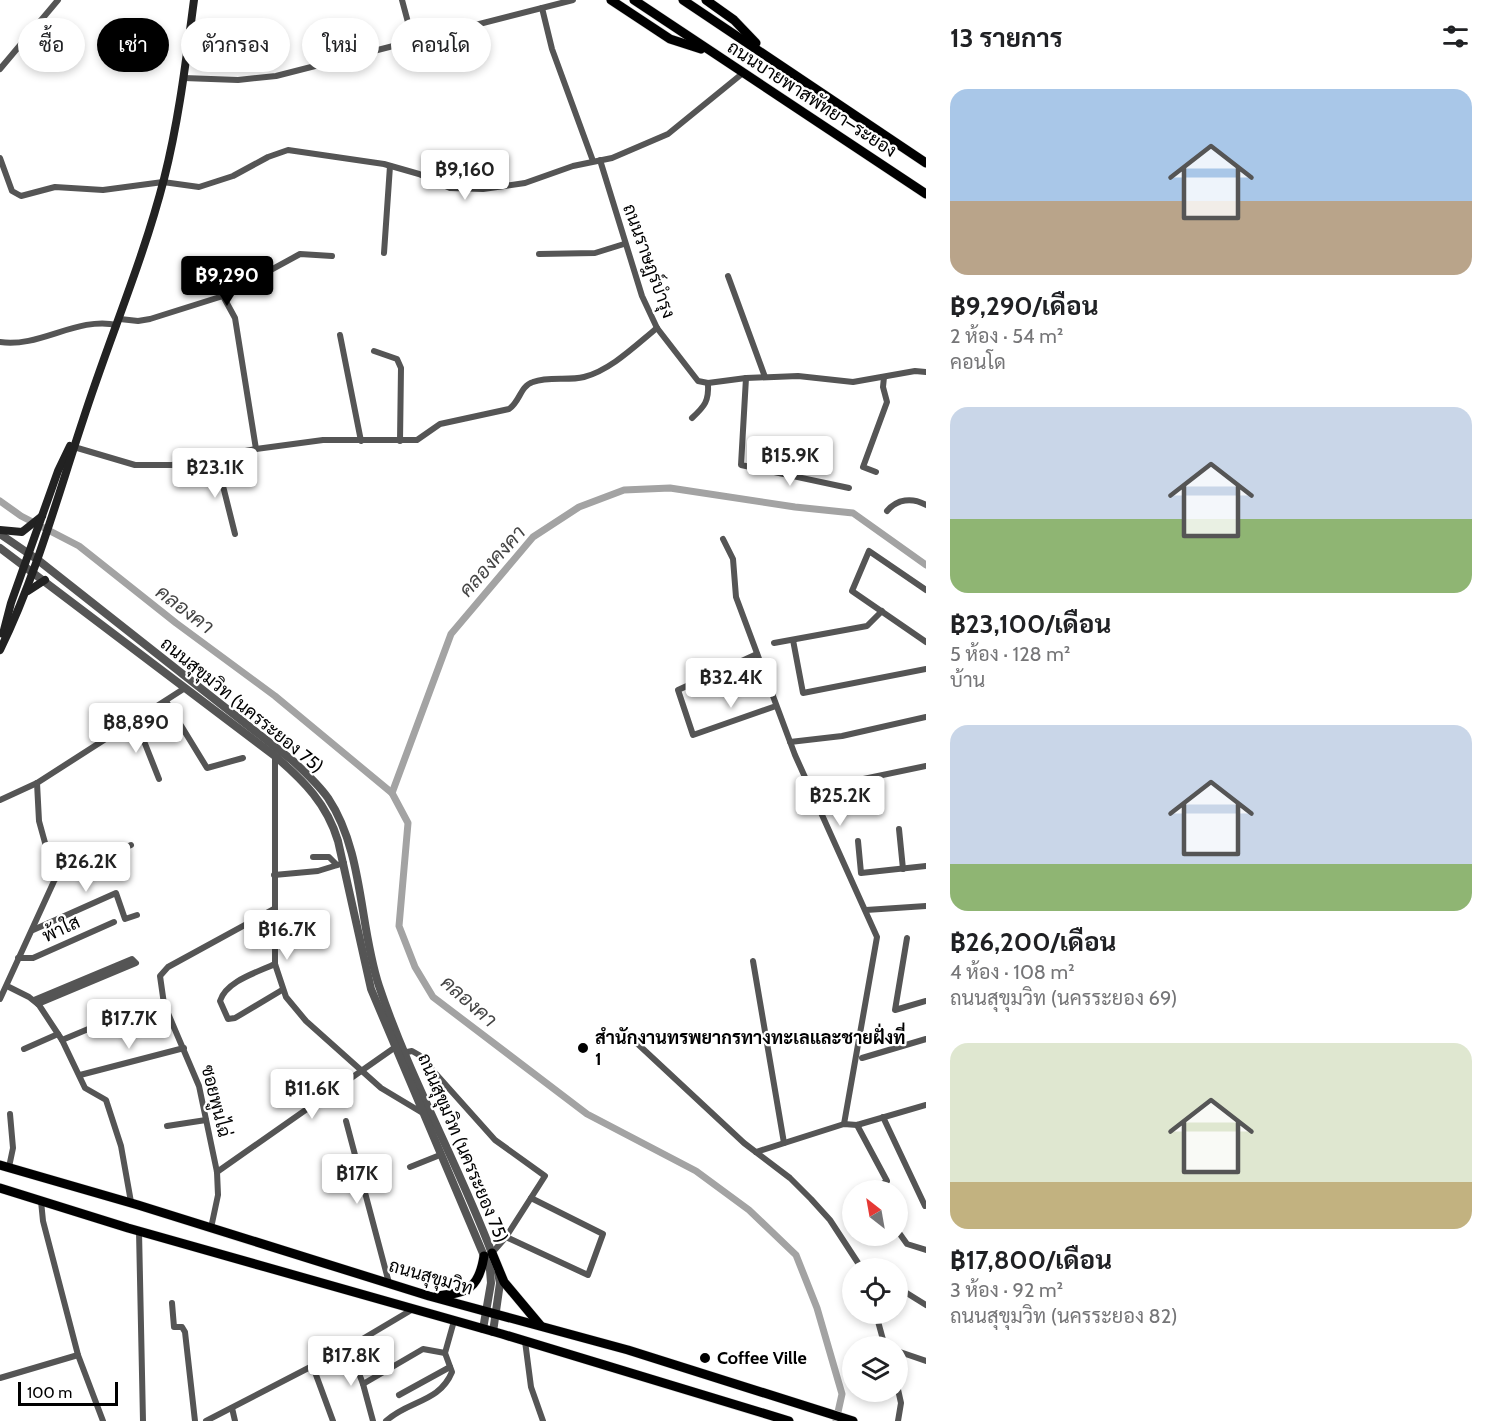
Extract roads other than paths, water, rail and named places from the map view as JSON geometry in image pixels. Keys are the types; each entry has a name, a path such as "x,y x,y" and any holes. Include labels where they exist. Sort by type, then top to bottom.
{"main road":[{"path":"0,648 38,560 83,418 118,322 163,182 184,78 194,0"},
{"name":"ถนนบายพาสพัทยา–ระยอง","path":"611,0 670,39 710,51"},
{"name":"ถนนบายพาสพัทยา–ระยอง","path":"634,0 926,194"},
{"name":"ถนนบายพาสพัทยา–ระยอง","path":"683,0 926,163"},
{"name":"ถนนบายพาสพัทยา–ระยอง","path":"706,0 734,20 769,57"},
{"path":"0,648 25,565 58,471 83,418"},
{"path":"0,532 17,533 42,516"},
{"path":"25,594 45,580"},
{"name":"ถนนสุขุมวิท","path":"4,1166 429,1296 628,1350 853,1421"},
{"name":"ถนนสุขุมวิท","path":"0,1188 139,1231 525,1341 789,1421"},
{"path":"429,1296 455,1294 472,1286 482,1272 488,1254"},
{"path":"488,1254 504,1282 529,1315 542,1327"}],"street":[{"path":"0,69 58,0"},
{"path":"402,0 407,18"},
{"path":"491,21 573,0"},
{"name":"ถนนราษฎร์บำรุง","path":"542,8 552,49 597,161 624,244 657,328 692,376 702,383 708,383"},
{"path":"184,78 238,80 276,76 391,47"},
{"path":"0,158 12,191 21,196 55,187 103,190 163,182 199,187 233,176 268,157 288,150 390,166 419,174 450,188 483,189 525,183 573,166 612,158 668,134 743,74"},
{"path":"384,253 390,166"},
{"path":"539,254 604,252 624,244"},
{"path":"0,342 24,342 99,322 150,319 223,296 300,254 332,256"},
{"path":"728,276 765,377"},
{"path":"223,296 234,318 256,449"},
{"path":"74,447 145,466 208,459 256,449 323,440 400,441 423,437 440,424 509,409 516,404 525,386 532,382 574,379 594,373 657,328"},
{"path":"340,335 362,441"},
{"path":"374,351 397,359 401,368 400,441"},
{"path":"692,418 706,405 709,398 708,383 746,378 798,376 853,382 915,371 926,372"},
{"path":"876,472 863,467 887,402 883,387 884,377"},
{"path":"746,378 741,465 849,488"},
{"path":"208,459 223,486 235,534"},
{"path":"887,512 896,503 903,501 919,501 926,505"},
{"name":"ถนนสุขุมวิท (นครระยอง 75)","path":"0,532 293,761 315,782 328,799 341,822 348,845 379,986 500,1282 483,1329"},
{"path":"723,539 733,559 736,597 776,706 809,790 875,932 877,944 844,1124"},
{"name":"ถนนสุขุมวิท (นครระยอง 75)","path":"0,548 275,756 309,786 321,802 333,824 340,864 370,989 440,1155 488,1254"},
{"path":"926,590 869,550 852,591 926,642"},
{"path":"774,644 867,626 882,611"},
{"path":"793,640 803,693 926,669"},
{"path":"757,654 678,690 693,735 776,706"},
{"path":"0,800 37,783 185,688"},
{"path":"166,702 207,768 243,758"},
{"path":"790,742 842,736 926,717"},
{"path":"136,721 159,779"},
{"path":"275,756 274,964 282,990 306,1021 360,1071 381,1088 421,1112"},
{"path":"825,787 926,766"},
{"path":"0,999 55,879 39,820 37,783"},
{"path":"899,829 903,869"},
{"path":"858,840 861,873 926,866"},
{"path":"55,879 130,845"},
{"path":"313,857 329,857 340,864"},
{"path":"274,875 318,871 340,864"},
{"path":"32,930 116,894 124,919 137,915"},
{"path":"866,910 926,906"},
{"name":"ซอยพูนไฉ่","path":"212,1228 219,1195 217,1172 199,1086 164,1004 160,979 165,969 274,909"},
{"name":"พ้าใส","path":"18,958 33,958 114,922"},
{"path":"907,938 895,1010 926,1001"},
{"path":"36,1002 135,963 132,959 75,986"},
{"path":"753,961 784,1143"},
{"path":"274,964 235,984 222,994 220,1000 228,1019 235,1018 282,990"},
{"path":"6,986 36,1002 60,1037 88,1091 102,1095 106,1100 121,1146 131,1203"},
{"path":"24,1049 164,1004"},
{"path":"627,1034 756,1152 790,1178 830,1220 856,1258"},
{"path":"862,1058 926,1039"},
{"path":"80,1075 184,1048"},
{"path":"217,1172 360,1071 395,1051 419,1055 495,1140 545,1176 506,1237 488,1254"},
{"path":"756,1152 784,1143 788,1144 844,1124 857,1125 926,1105"},
{"path":"4,1166 13,1148 10,1114"},
{"path":"883,1117 925,1206"},
{"path":"167,1126 206,1120"},
{"path":"346,1121 389,1283"},
{"path":"857,1125 886,1180"},
{"path":"410,1167 440,1155"},
{"path":"506,1237 588,1275 603,1234 531,1198"},
{"path":"41,1201 43,1221 78,1355 103,1421"},
{"path":"139,1231 143,1421"},
{"path":"908,1244 926,1250"},
{"path":"908,1294 926,1305"},
{"path":"172,1304 174,1327 183,1326 185,1332 195,1421"},
{"path":"206,1421 348,1347 413,1309"},
{"name":"ถนนสุขุมวิท (นครระยอง 75)","path":"491,1311 493,1332"},
{"path":"386,1421 394,1413 446,1387 452,1372 446,1353 454,1321"},
{"path":"525,1341 530,1382 543,1421"},
{"path":"348,1347 363,1384 373,1421"},
{"path":"363,1384 423,1349 446,1353"},
{"path":"0,1378 78,1355"},
{"path":"908,1355 926,1361"},
{"path":"312,1364 333,1421"},
{"path":"399,1395 450,1367"},
{"path":"898,1421 901,1402"},
{"path":"232,1408 235,1421"}],"waterway":[{"name":"คลองคงคา","path":"392,793 451,634 533,537 579,507 624,490 670,488 795,507 853,513 926,565"},
{"name":"คลองคา","path":"0,501 21,516 79,546 176,623 275,696 392,793 408,823 399,926 415,967 433,997 587,1114 696,1171 749,1210 796,1255 817,1308 842,1394 836,1421"}],"place":[{"name":"สำนักงานทรพยากรทางทะเลและชายฝั่งที่ 1","path":"583,1048"},
{"name":"Coffee Ville","path":"705,1358"}]}
